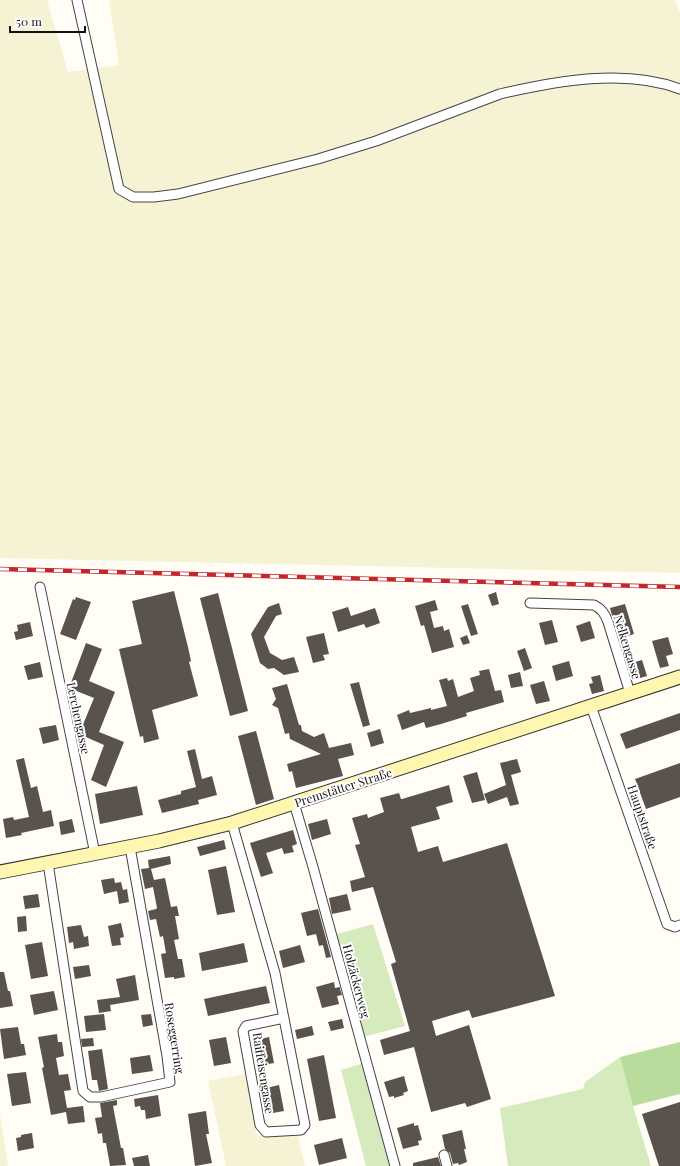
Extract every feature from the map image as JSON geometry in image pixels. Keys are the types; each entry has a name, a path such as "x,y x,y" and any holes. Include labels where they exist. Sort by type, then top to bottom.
{"main road":[{"name":"Premstätter Straße","path":"0,872 159,842 232,823 680,677"}],"street":[{"path":"77,0 119,189 133,196 154,197 178,194 318,159 376,141 500,94 521,89 548,84 603,78 646,81 664,84 680,89"},
{"name":"Lerchengasse","path":"40,586 95,854"},
{"name":"Nelkengasse","path":"530,603 594,605 600,608 605,613 630,694"},
{"name":"Hauptstraße","path":"591,706 667,924 675,927 680,925"},
{"name":"Holzäckerweg","path":"294,803 395,1166"},
{"name":"Raiffeisengasse","path":"232,823 275,973 284,1018 305,1125 301,1130 266,1132 260,1124 243,1031 246,1026 284,1018"},
{"name":"Roseggerring","path":"48,863 83,1091 90,1097 101,1097 170,1082 167,1056 130,847"},
{"path":"444,1155 447,1166"}],"shaded area":[{"path":"0,0 47,0 68,72 119,65 109,0 675,0 680,12 680,573 0,558"},
{"path":"245,1074 257,1136 298,1135 305,1166 226,1166 208,1081"},
{"path":"0,1114 8,1166 0,1166"}],"green space":[{"path":"373,924 405,1026 363,1037 334,935"},
{"path":"680,1042 680,1094 633,1106 620,1057"},
{"path":"620,1057 651,1166 508,1166 500,1108 583,1089 585,1082"},
{"path":"364,1063 392,1166 366,1166 341,1070"}],"building":[{"path":"174,591 198,696 152,710 159,739 144,743 143,736 140,737 119,649 142,644 132,601"},
{"path":"496,592 499,604 492,606 488,595"},
{"path":"218,593 248,711 230,716 200,598"},
{"path":"76,597 91,602 76,640 60,634 73,599 75,600"},
{"path":"435,600 438,610 430,612 434,628 443,626 444,631 449,629 454,647 432,653 424,625 421,626 415,606"},
{"path":"279,603 282,614 276,616 264,637 270,653 282,660 294,657 299,672 284,675 274,668 268,669 260,663 251,634 268,607"},
{"path":"468,604 478,634 471,636 461,606"},
{"path":"625,604 634,634 621,638 616,618 613,619 610,608"},
{"path":"348,607 351,616 375,608 380,623 366,628 364,624 338,632 332,612"},
{"path":"552,620 558,642 545,645 539,623"},
{"path":"590,621 595,638 581,642 576,626"},
{"path":"30,622 33,636 16,640 14,632 18,631 17,625"},
{"path":"324,633 329,654 323,655 325,660 313,663 306,637"},
{"path":"467,635 470,643 463,645 460,638"},
{"path":"668,637 673,654 666,656 669,666 660,668 652,641"},
{"path":"86,643 102,649 89,681 115,692 99,732 124,742 106,787 91,780 104,745 79,734 94,698 69,688"},
{"path":"525,648 532,668 524,671 517,651"},
{"path":"642,660 647,676 633,680 628,664"},
{"path":"569,661 573,676 556,681 552,666"},
{"path":"40,662 43,677 28,680 24,666"},
{"path":"489,669 495,691 501,690 504,702 466,713 467,716 441,724 426,728 424,722 402,730 397,715 409,710 410,713 447,706 439,680 447,678 448,681 453,679 458,697 474,691 470,678 480,675 479,671"},
{"path":"520,672 523,686 511,688 508,675"},
{"path":"600,675 604,691 592,694 589,684 593,683 591,677"},
{"path":"544,681 550,701 536,704 530,685"},
{"path":"359,682 370,725 363,727 350,684"},
{"path":"287,684 302,731 314,737 324,733 329,748 351,743 354,755 338,759 343,776 296,788 292,771 289,772 287,764 321,754 290,739 289,733 285,734 278,708 272,705 276,699 272,688"},
{"path":"680,713 680,730 626,749 620,734"},
{"path":"56,725 59,740 43,744 39,728"},
{"path":"380,729 384,743 371,747 367,733"},
{"path":"256,731 274,799 256,805 238,736"},
{"path":"195,749 202,779 212,776 217,795 198,800 199,804 162,813 158,800 181,794 181,791 196,787 187,751"},
{"path":"24,758 31,788 37,786 43,812 51,810 54,826 21,833 22,835 6,838 3,819 13,817 14,820 29,817 16,760"},
{"path":"517,759 521,772 511,775 519,804 510,806 507,797 488,804 484,794 506,785 500,763"},
{"path":"680,763 680,797 646,809 635,779"},
{"path":"477,772 485,800 472,803 463,776"},
{"path":"449,785 453,802 436,807 440,819 411,827 418,852 438,846 443,862 507,843 555,996 472,1018 469,1010 432,1021 436,1036 469,1025 491,1099 467,1107 465,1103 431,1112 414,1047 384,1055 380,1040 410,1031 391,964 396,962 373,887 352,892 350,881 365,877 355,845 360,844 352,818 367,814 368,818 384,812 380,798 399,793 402,799"},
{"path":"137,786 143,815 100,824 95,794"},
{"path":"72,819 75,832 61,835 59,822"},
{"path":"327,819 331,834 312,840 308,824"},
{"path":"293,830 297,844 292,846 294,852 284,854 282,848 266,853 273,873 261,877 250,843"},
{"path":"224,840 226,849 200,856 197,847"},
{"path":"170,856 171,864 151,869 154,880 165,878 171,907 177,906 179,916 175,916 179,939 174,940 178,959 182,959 185,977 174,979 174,977 165,978 161,954 166,953 163,936 160,937 156,919 150,920 148,911 157,908 153,887 145,889 141,869 149,868 148,860"},
{"path":"226,866 235,912 217,915 208,870"},
{"path":"114,878 115,883 121,882 123,890 127,889 129,902 119,904 117,891 104,894 101,880"},
{"path":"38,894 40,907 25,909 23,896"},
{"path":"347,894 351,910 332,914 329,898"},
{"path":"318,909 331,957 326,958 323,945 319,946 316,934 307,936 301,913"},
{"path":"26,916 27,931 18,932 17,917"},
{"path":"121,923 124,937 120,938 121,945 112,946 108,926"},
{"path":"81,925 84,937 88,936 89,946 74,949 73,942 69,943 67,927"},
{"path":"42,942 48,976 31,979 25,945"},
{"path":"244,943 248,962 202,971 199,953"},
{"path":"300,945 305,962 283,968 279,951"},
{"path":"89,965 91,976 75,979 73,967"},
{"path":"0,972 4,972 13,1006 0,1008"},
{"path":"135,975 139,1000 110,1005 111,1011 99,1013 97,1000 120,997 116,979"},
{"path":"334,982 335,988 340,987 342,995 337,996 339,1004 322,1008 316,987"},
{"path":"266,986 270,1003 208,1016 204,999"},
{"path":"54,991 58,1010 34,1015 30,995"},
{"path":"104,1014 106,1030 86,1032 84,1016"},
{"path":"151,1014 153,1025 143,1027 141,1015"},
{"path":"342,1019 344,1028 331,1031 328,1022"},
{"path":"312,1026 314,1035 297,1039 295,1030"},
{"path":"18,1027 21,1044 24,1044 26,1055 4,1059 0,1029"},
{"path":"57,1034 58,1042 62,1042 64,1056 56,1058 59,1075 68,1074 71,1090 64,1091 67,1108 83,1106 85,1122 68,1124 66,1112 51,1115 38,1037"},
{"path":"226,1037 231,1063 214,1066 209,1040"},
{"path":"269,1037 274,1063 258,1066 252,1041"},
{"path":"93,1038 94,1046 82,1047 81,1039"},
{"path":"102,1049 108,1089 99,1091 97,1080 92,1080 88,1051"},
{"path":"150,1055 153,1071 132,1074 130,1058"},
{"path":"324,1055 336,1118 319,1121 307,1059"},
{"path":"26,1072 31,1103 12,1106 7,1074"},
{"path":"404,1076 408,1091 403,1093 404,1095 394,1098 394,1096 389,1097 384,1082"},
{"path":"279,1085 284,1111 267,1114 262,1089"},
{"path":"158,1095 161,1116 146,1119 145,1110 141,1110 140,1106 135,1107 134,1099"},
{"path":"117,1100 117,1105 113,1106 121,1148 123,1148 126,1165 110,1166 106,1143 103,1143 102,1133 98,1134 95,1118 102,1117 100,1103"},
{"path":"680,1102 680,1166 659,1166 642,1114"},
{"path":"206,1111 209,1134 206,1134 212,1163 195,1166 188,1114"},
{"path":"414,1123 414,1126 418,1125 422,1140 418,1141 419,1145 403,1149 397,1128"},
{"path":"462,1130 467,1162 459,1165 458,1163 453,1164 450,1153 445,1149 442,1135"},
{"path":"32,1133 34,1148 18,1151 16,1138 21,1137 21,1135"},
{"path":"342,1138 347,1158 319,1165 314,1145"},
{"path":"148,1155 150,1166 134,1166 132,1158"},
{"path":"438,1157 441,1166 413,1166 413,1163"}],"railway":[{"path":"0,569 680,587"}]}
